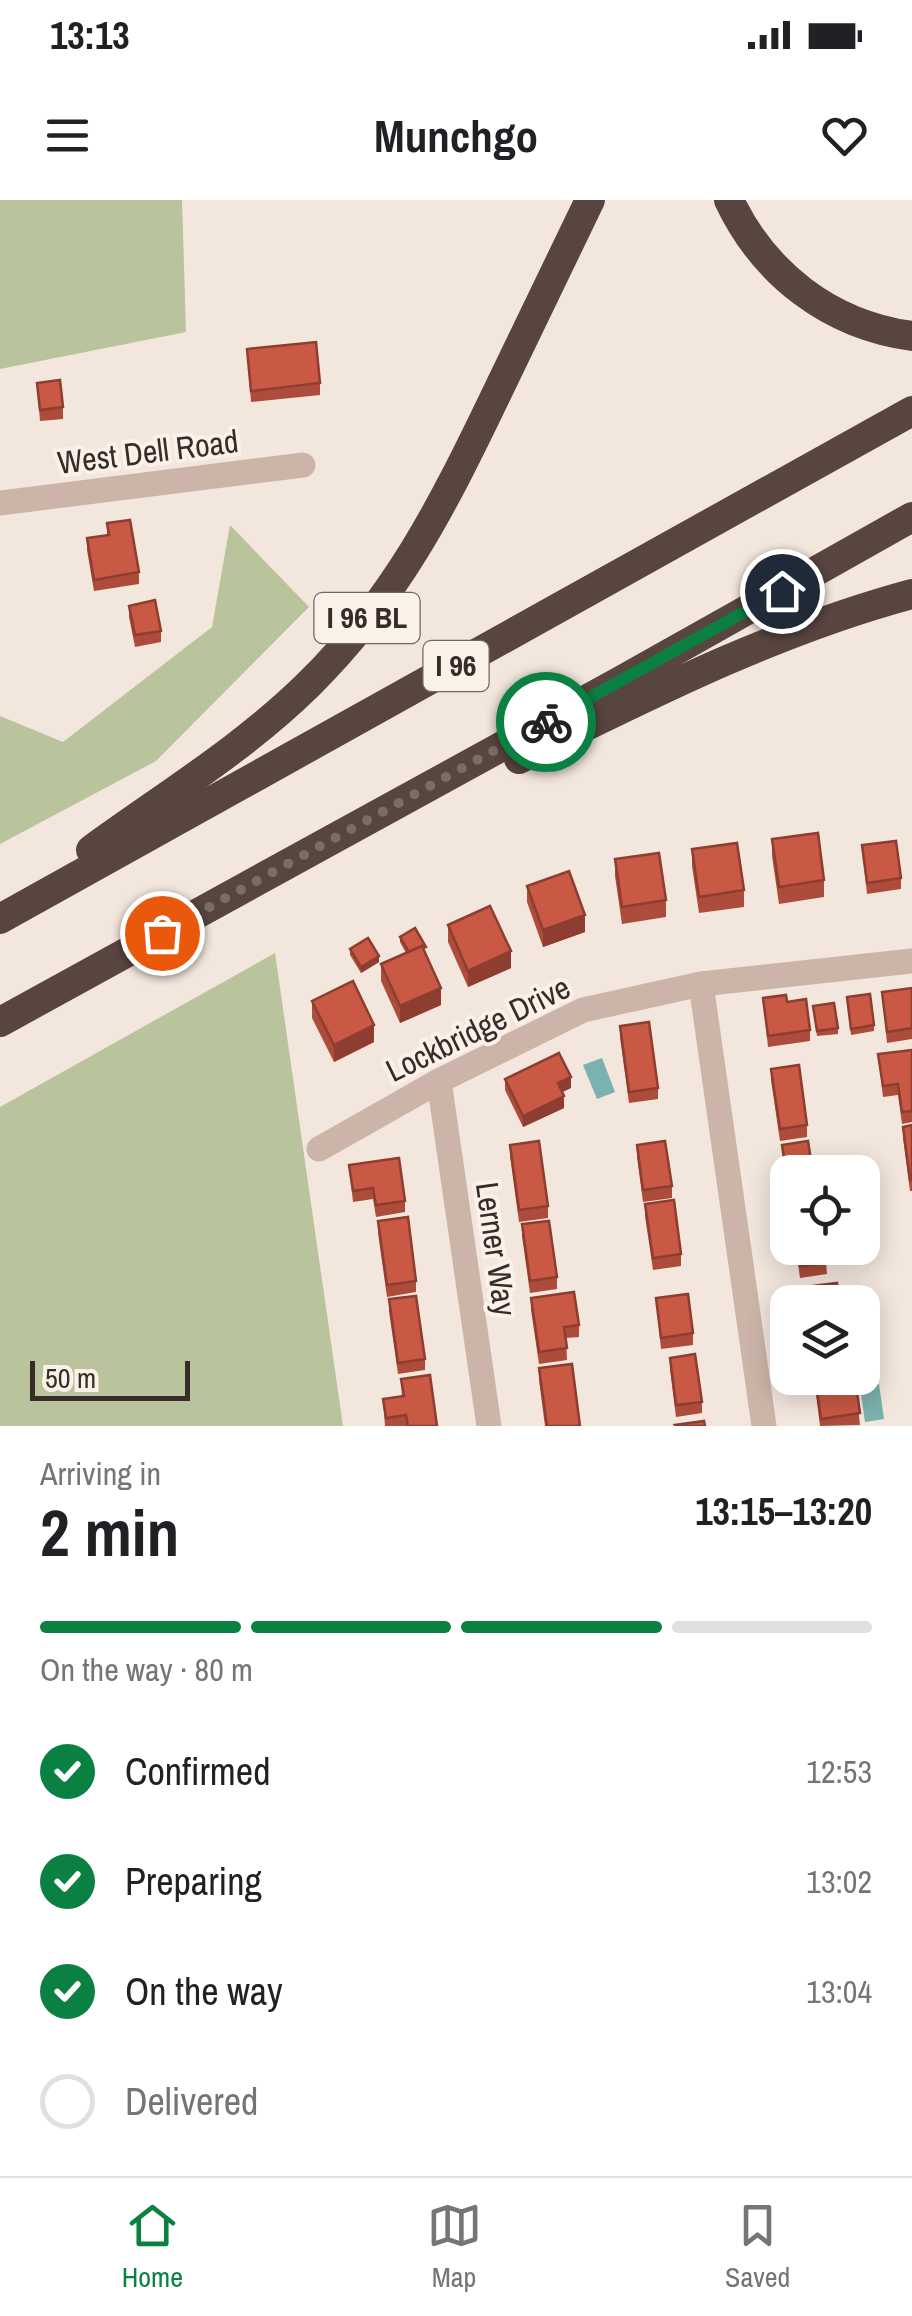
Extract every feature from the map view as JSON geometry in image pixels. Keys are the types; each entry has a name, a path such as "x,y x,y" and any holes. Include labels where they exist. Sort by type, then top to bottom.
{"highway":[{"name":"I 96 BL","path":"0,918 254,733 307,686 367,619 402,571 448,494 590,200"},
{"path":"729,200 761,252 809,298 863,325 912,336"},
{"name":"I 96","path":"0,918 912,412"},
{"path":"0,1022 912,517"},
{"path":"214,904 746,652 831,618 912,594"}],"street":[{"name":"West Dell Road","path":"0,504 304,465"},
{"name":"Lockbridge Drive","path":"319,1149 439,1081 583,1010 701,984 912,961"},
{"path":"701,984 764,1426"},
{"name":"Lerner Way","path":"439,1081 489,1426"}],"green space":[{"path":"0,200 182,200 186,332 0,369"},
{"path":"230,525 309,607 156,761 0,844 0,716 63,742 212,627"},
{"path":"275,953 343,1426 0,1426 0,1107"}],"water":[{"path":"602,1058 615,1092 597,1099 583,1065"},
{"path":"880,1391 884,1419 865,1422 861,1395 880,1395"}],"building":[{"path":"316,342 320,383 251,391 247,349"},
{"path":"60,380 63,407 40,410 37,383"},
{"path":"130,520 139,572 94,580 87,538 109,535 107,523"},
{"path":"155,600 161,631 135,635 129,606"},
{"path":"818,833 824,880 779,887 772,839"},
{"path":"896,841 901,878 867,883 862,845"},
{"path":"737,843 744,890 699,897 692,849"},
{"path":"659,853 666,900 622,907 615,859"},
{"path":"569,871 585,915 543,930 527,886"},
{"path":"490,906 511,951 468,971 448,925"},
{"path":"415,928 426,947 409,952 400,937"},
{"path":"368,938 379,956 361,967 350,949"},
{"path":"422,946 441,988 400,1006 381,964"},
{"path":"353,981 374,1025 334,1045 312,1001"},
{"path":"912,988 912,1028 887,1032 882,992"},
{"path":"870,994 874,1025 851,1029 847,997"},
{"path":"786,995 787,1002 806,999 810,1030 768,1036 763,998"},
{"path":"834,1003 838,1028 817,1031 813,1006"},
{"path":"649,1022 658,1088 629,1092 620,1026"},
{"path":"912,1050 912,1111 902,1112 898,1084 883,1086 878,1054"},
{"path":"559,1053 571,1077 558,1083 564,1096 523,1116 505,1079"},
{"path":"799,1065 807,1125 780,1129 771,1069"},
{"path":"912,1125 912,1179 910,1180 903,1127"},
{"path":"539,1141 548,1206 519,1210 510,1145"},
{"path":"665,1141 672,1186 643,1190 637,1145"},
{"path":"808,1141 810,1155 783,1155 782,1145"},
{"path":"399,1158 405,1201 376,1205 373,1188 353,1191 349,1165"},
{"path":"674,1200 681,1254 653,1258 645,1204"},
{"path":"408,1217 416,1281 387,1285 378,1221"},
{"path":"549,1221 557,1277 530,1281 522,1224"},
{"path":"574,1292 579,1325 564,1327 567,1348 539,1352 531,1298"},
{"path":"688,1294 693,1333 661,1338 656,1298"},
{"path":"416,1296 425,1359 398,1363 389,1299"},
{"path":"695,1354 702,1402 676,1405 670,1358"},
{"path":"572,1364 580,1426 547,1426 539,1368"},
{"path":"430,1375 437,1426 408,1426 406,1415 386,1418 383,1399 404,1396 401,1379"},
{"path":"817,1395 857,1395 860,1413 821,1419"},
{"path":"704,1421 705,1426 675,1425"}],"way so far":[{"path":"162,933 546,722"}],"route":[{"path":"546,722 782,591"}]}
